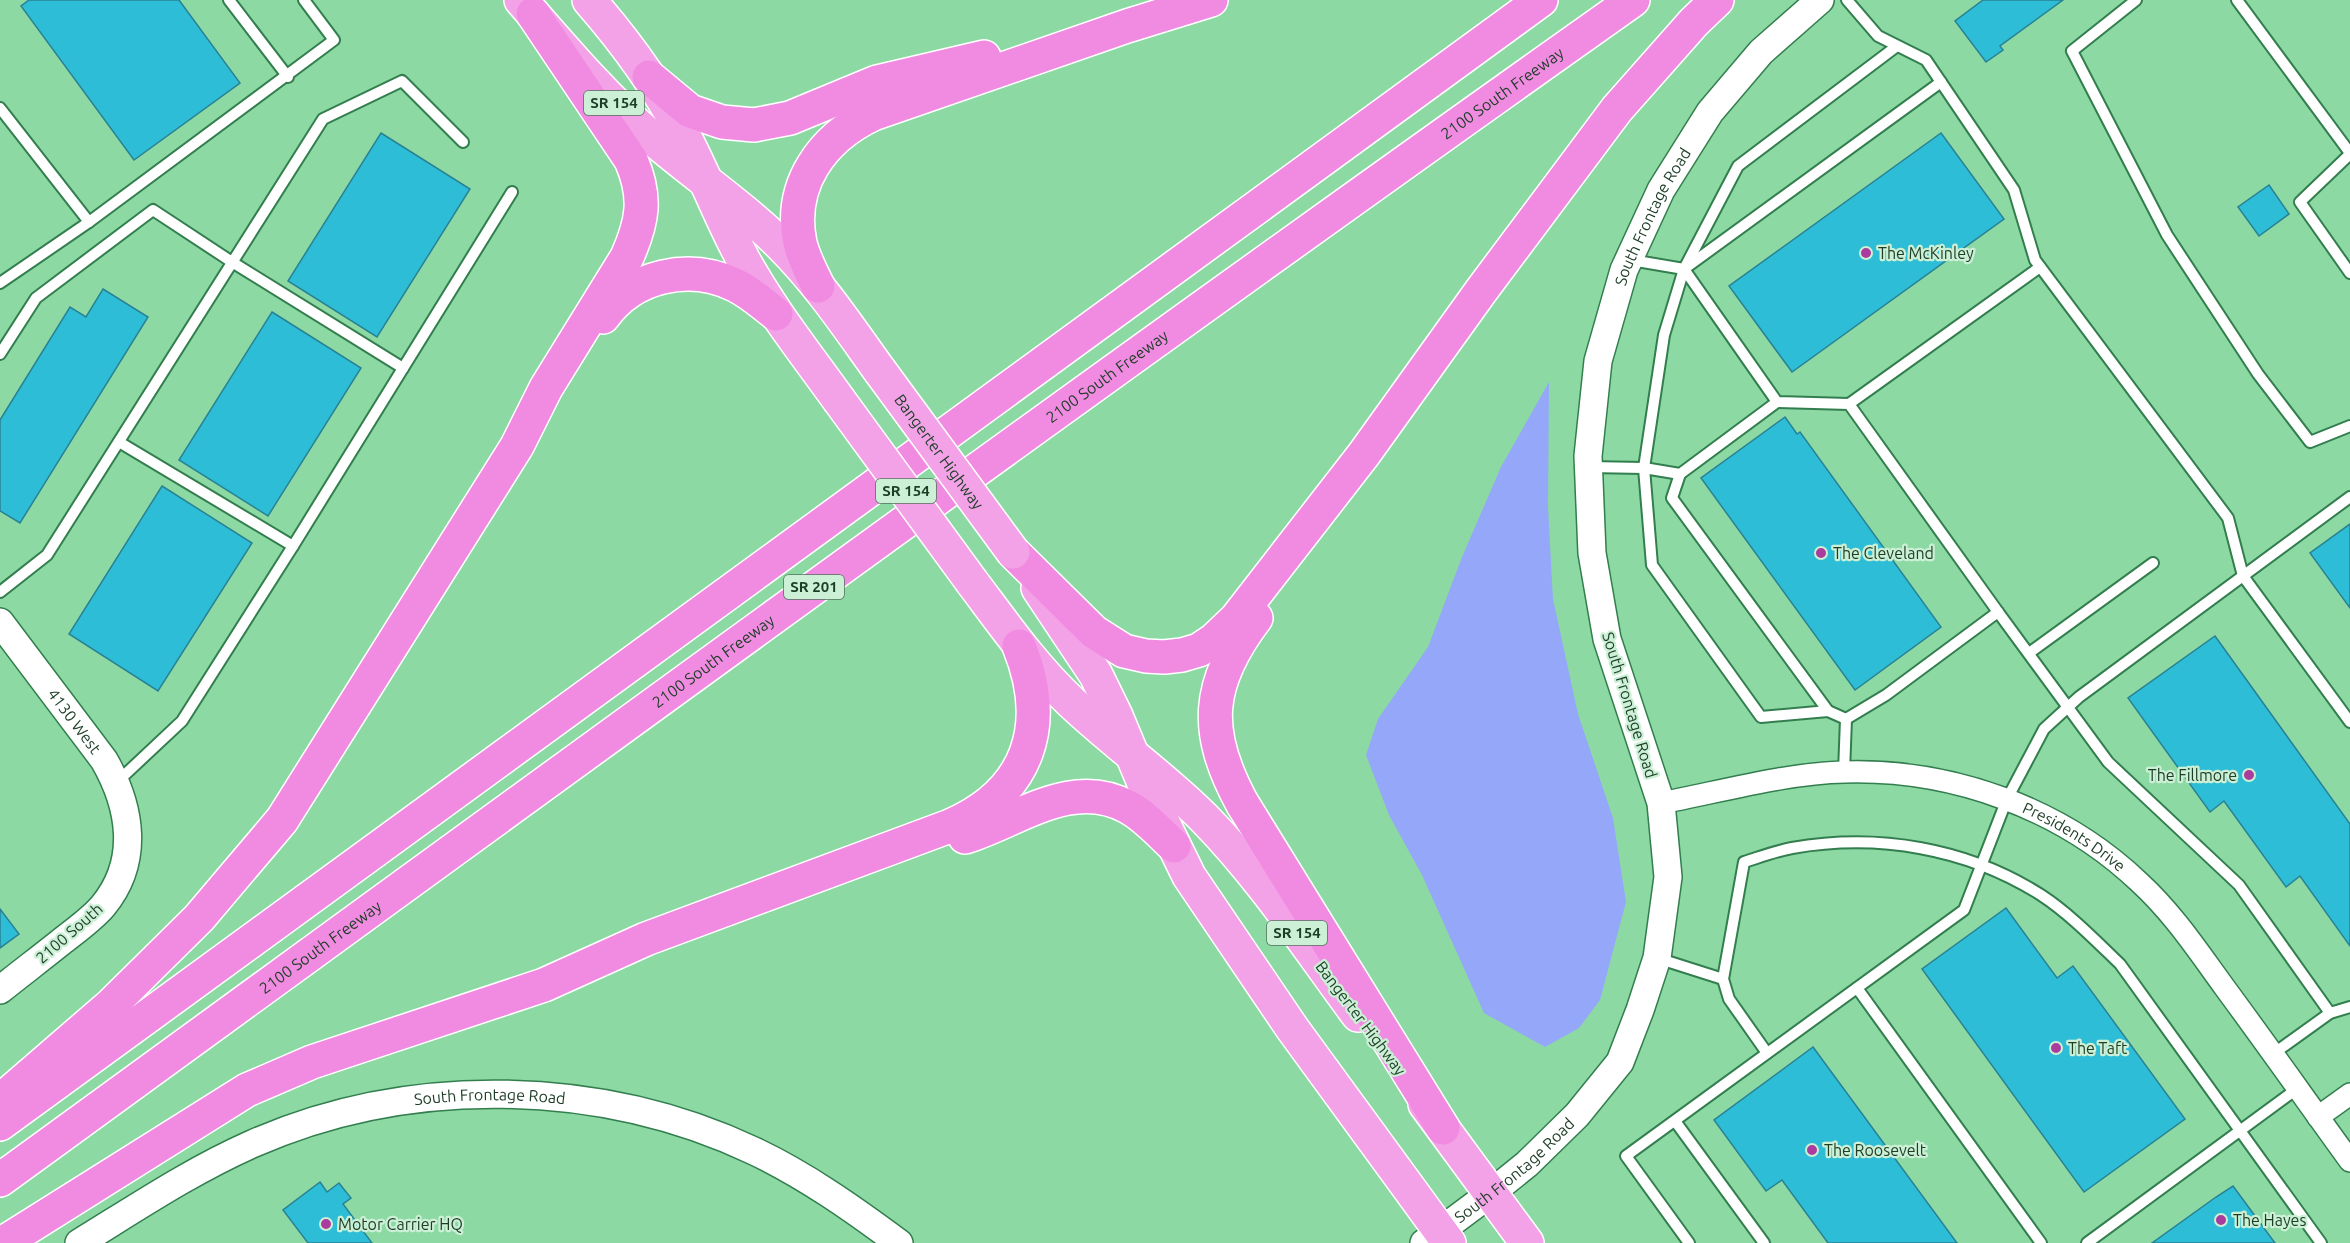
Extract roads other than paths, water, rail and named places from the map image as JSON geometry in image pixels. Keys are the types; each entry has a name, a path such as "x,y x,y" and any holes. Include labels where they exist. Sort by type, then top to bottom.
{"highway":[{"name":"Bangerter Highway","path":"589,0 649,77 683,135 739,251 777,314 1020,646 1070,701 1172,788 1229,846 1443,1128 1527,1243"},
{"path":"818,286 802,250 798,215 808,175 818,157 833,140 853,125 873,114 1127,26 1211,0"},
{"name":"SR 201","path":"0,1124 1541,0"},
{"name":"2100 South Freeway","path":"0,1180 912,516 1322,220 1633,0"},
{"path":"1013,552 1094,632 1124,651 1146,656 1182,655 1199,650 1214,640 1236,619 1364,454 1481,291 1617,109 1694,22 1717,0"},
{"name":"Bangerter Highway","path":"527,7 651,138 760,225 818,286 1013,552 1096,675 1190,876 1253,972 1437,1239"},
{"path":"517,446 546,388 627,257 635,240 642,212 640,188 631,160 527,7"},
{"path":"649,77 690,111 722,122 754,125 790,118 877,82 901,75 1127,26"},
{"path":"0,1101 111,1005 191,926 282,820 517,446 555,393 608,311 636,287 653,279 674,275 713,277 742,288 777,314"},
{"path":"1364,454 1346,498 1232,652 1221,679 1216,700 1217,744 1228,776 1242,803 1443,1128"},
{"path":"3,1243 247,1090 312,1062 544,985 646,939 950,826 987,806 1014,778 1025,758 1031,738 1034,718 1033,693 1029,670 1020,646"},
{"path":"646,939 972,835 1051,802 1068,798 1099,798 1127,806 1143,817 1174,846"}],"street":[{"name":"South Frontage Road","path":"1437,1239 1527,1164 1577,1115 1620,1062 1657,958 1668,877 1661,803 1607,639 1592,553 1588,467 1598,361 1629,260 1661,190 1710,112 1761,52 1820,0"},
{"name":"4130 West","path":"0,622 104,760 117,783 129,830"},
{"name":"Presidents Drive","path":"1661,803 1805,776 1844,772 1906,774 1963,784 2007,799 2055,822 2097,848 2139,881 2174,918 2350,1161"},
{"name":"2100 South","path":"0,990 103,906 126,860 129,830"},
{"name":"South Frontage Road","path":"80,1243 178,1182 253,1144 333,1115 417,1097 499,1094 582,1100 661,1116 711,1134 754,1151 800,1177 854,1210 899,1243"},
{"path":"2318,1117 2350,1094"}],"lane":[{"path":"229,0 288,77"},
{"path":"0,283 89,222 288,77 334,40 304,0"},
{"path":"1847,0 1878,36 1926,60 2014,190 2035,260 2228,518 2243,576 2350,722"},
{"path":"2136,0 2072,51 2167,235 2258,374 2310,442 2350,426"},
{"path":"2237,0 2350,154 2300,202 2350,273"},
{"path":"1828,711 1761,717 1652,565 1644,468 1664,335 1684,269 1738,166 1897,45"},
{"path":"0,592 47,555 323,119 402,81 463,142"},
{"path":"1629,260 1684,269 1941,82"},
{"path":"0,108 89,222"},
{"path":"117,783 182,721 512,192"},
{"path":"0,354 36,298 153,210 403,368"},
{"path":"1846,720 1828,711 1672,498 1680,474 1777,402 1849,404 2040,267"},
{"path":"1684,269 1777,402"},
{"path":"1849,404 2108,762 2239,885 2330,1013"},
{"path":"119,442 293,546"},
{"path":"1588,467 1644,468 1680,474"},
{"path":"1689,1243 1626,1156 1964,910 2007,799 2044,729 2069,706 2350,497"},
{"path":"2029,653 2153,563"},
{"path":"1846,720 1886,695 1998,612"},
{"path":"1844,772 1846,720"},
{"path":"1767,1053 1729,999 1724,979 1744,862 1790,848 1851,841 1916,846 1983,864 2042,896 2088,933 2120,964 2321,1243"},
{"path":"1657,958 1724,979"},
{"path":"1857,988 2041,1243"},
{"path":"2274,1054 2330,1013 2350,1006"},
{"path":"2087,1243 2298,1088"},
{"path":"1675,1121 1764,1243"}],"water":[{"path":"1549,382 1548,507 1553,599 1578,714 1613,818 1626,902 1600,1000 1579,1028 1545,1047 1484,1013 1422,875 1389,815 1366,755 1378,719 1428,647 1462,557 1501,467"}],"place":[{"name":"The McKinley","path":"1866,253"},
{"name":"The Cleveland","path":"1821,553"},
{"name":"The Fillmore","path":"2249,775"},
{"name":"The Taft","path":"2056,1048"},
{"name":"The Roosevelt","path":"1812,1150"},
{"name":"The Hayes","path":"2221,1220"},
{"name":"Motor Carrier HQ","path":"326,1224"}]}
